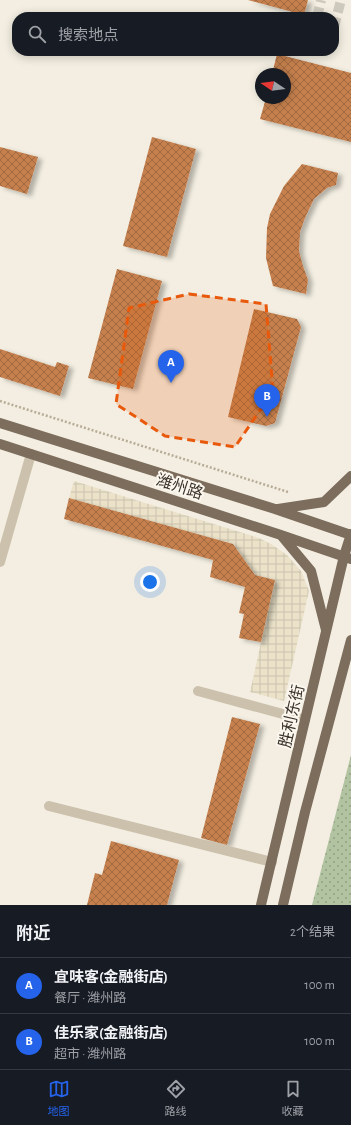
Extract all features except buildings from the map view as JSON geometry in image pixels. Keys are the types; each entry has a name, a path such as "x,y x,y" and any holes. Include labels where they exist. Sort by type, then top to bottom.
{"main road":[{"name":"潍州路","path":"0,423 275,509 351,535"},
{"name":"潍州路","path":"0,444 348,558"},
{"path":"275,509 324,502 351,476"},
{"path":"281,535 311,571 326,631"},
{"name":"胜利东街","path":"261,905 326,631 348,558 351,535"},
{"path":"283,905 305,812 351,640"}],"street":[{"path":"0,562 31,454"},
{"path":"198,691 305,720"},
{"path":"49,806 272,862"}],"path":[{"path":"0,402 288,492"}],"highlighted area":[{"path":"189,294 266,304 273,391 235,447 165,436 116,404 129,308"}],"green space":[{"path":"351,755 351,905 312,905"}],"shaded area":[{"path":"74,481 259,538 287,555 301,571 309,591 284,701 250,692 275,580 255,575 233,544 69,498"}],"tunnel":[{"path":"318,12 321,0"},
{"path":"338,12 341,0"}],"place":[{"name":"宜味客(金融街店)","path":"171,383"},
{"name":"佳乐家(金融街店)","path":"267,417"}]}
